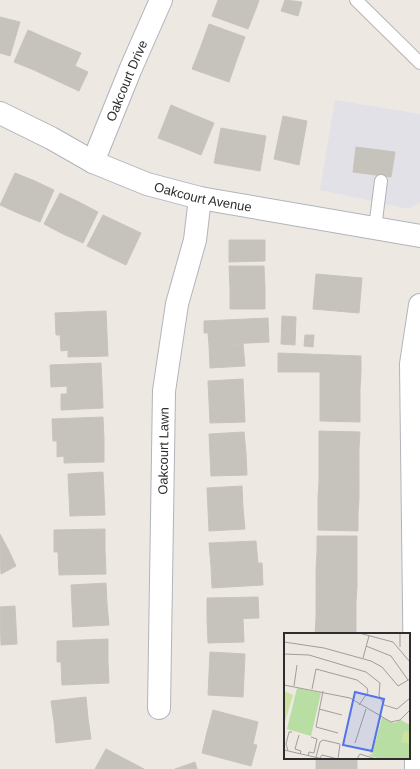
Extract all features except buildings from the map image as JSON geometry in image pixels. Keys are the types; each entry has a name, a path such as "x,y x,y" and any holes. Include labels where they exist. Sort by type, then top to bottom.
{"street":[{"name":"Oakcourt Drive","path":"93,162 131,68 161,0"},
{"name":"Oakcourt Avenue","path":"0,113 51,138 93,162 147,184 200,198 420,236"},
{"name":"Oakcourt Lawn","path":"159,708 164,391 177,304 195,240 200,198"},
{"path":"416,769 411,364 420,305"}],"lane":[{"path":"356,0 420,63"},
{"path":"376,228 381,181"}],"shaded area":[{"path":"335,100 420,114 420,202 409,209 320,190"}]}
